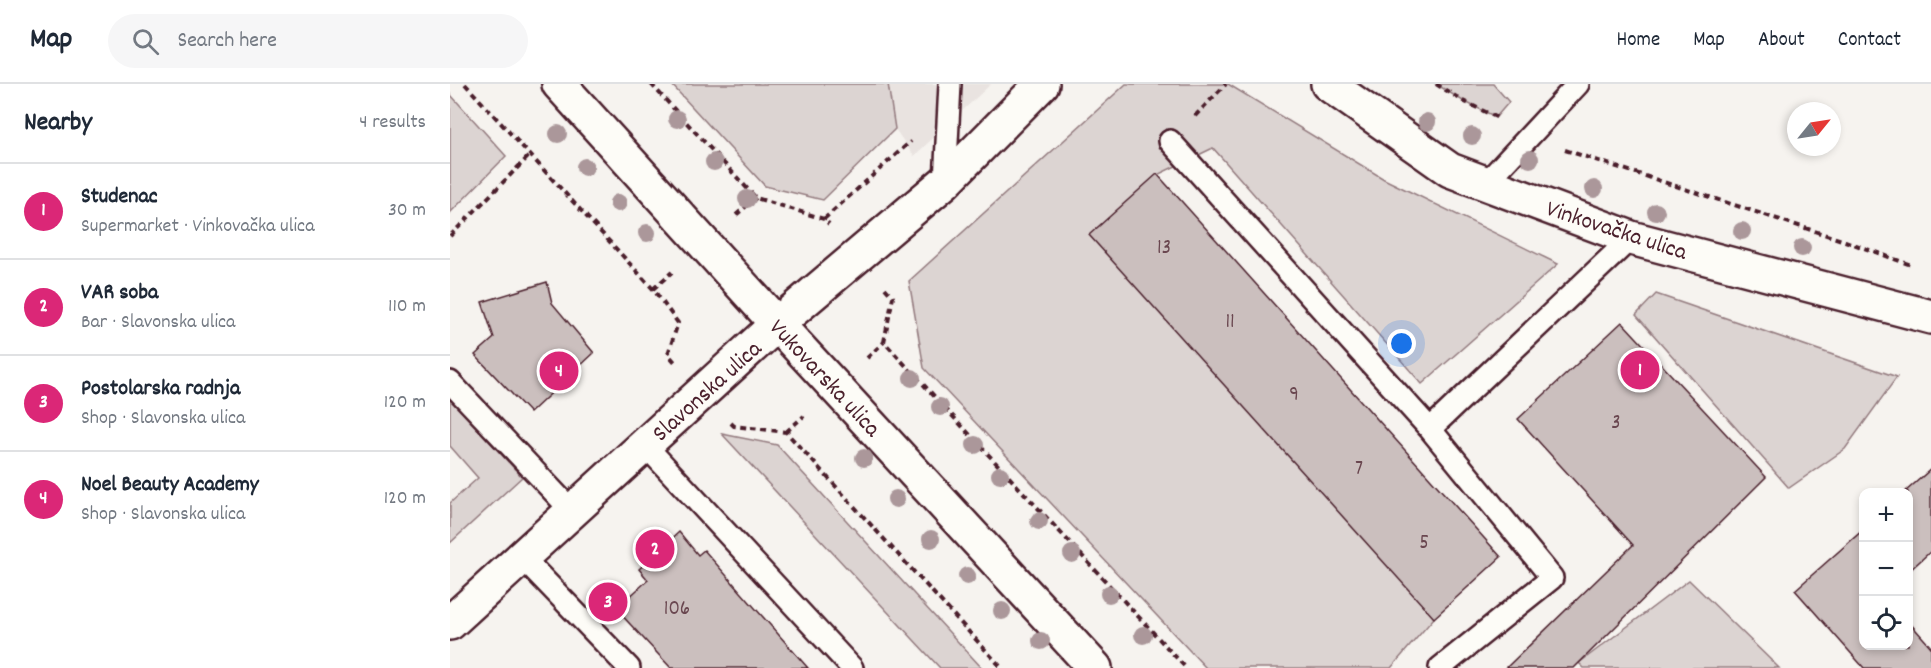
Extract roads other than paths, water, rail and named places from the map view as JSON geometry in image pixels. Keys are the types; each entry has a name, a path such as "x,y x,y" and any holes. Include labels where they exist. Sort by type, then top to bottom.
{"street":[{"name":"Vukovarska ulica","path":"559,84 1095,668"},
{"name":"Slavonska ulica","path":"450,623 777,324 945,182 1042,84"},
{"name":"Vinkovačka ulica","path":"1328,84 1450,170 1485,184 1631,238 1931,317"}],"lane":[{"path":"945,182 950,84"},
{"path":"1485,184 1578,84"},
{"path":"1170,141 1430,429 1552,578 1440,668"},
{"path":"1430,429 1631,238"},
{"path":"450,382 573,512"},
{"path":"645,445 852,668"},
{"path":"522,557 629,668"}],"place":[{"name":"Studenac","path":"1640,370"},
{"name":"Noel Beauty Academy","path":"559,371"},
{"name":"VAR soba","path":"655,549"},
{"name":"Postolarska radnja","path":"608,602"}]}
